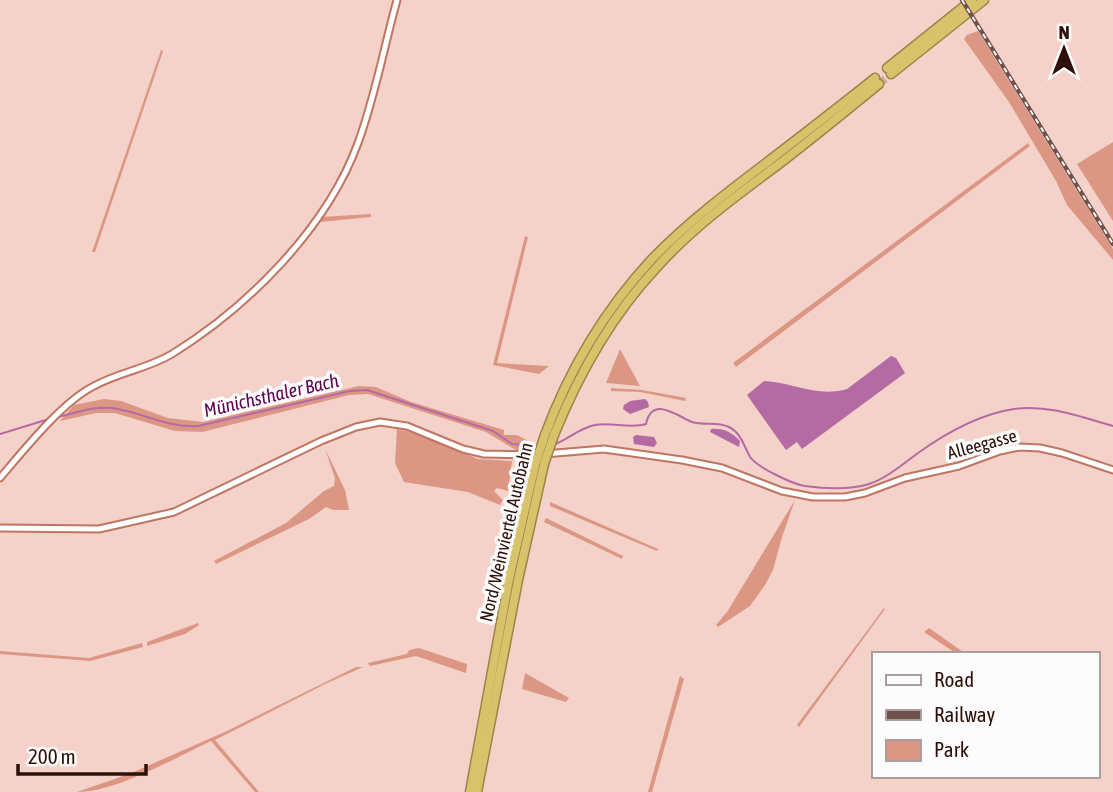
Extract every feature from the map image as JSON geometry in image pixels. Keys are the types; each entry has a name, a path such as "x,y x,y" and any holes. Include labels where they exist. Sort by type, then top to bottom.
{"highway":[{"path":"972,0 889,71 984,0"},
{"name":"Nord/Weinviertel Autobahn","path":"470,792 509,579 540,465 549,435 595,349 626,304 658,265 710,217 877,81"},
{"name":"Nord/Weinviertel Autobahn","path":"478,792 540,465"}],"street":[{"path":"0,478 59,414 91,387 150,365 180,348 251,293 288,254 332,198 351,159 364,124 397,0"},
{"name":"Alleegasse","path":"0,528 99,529 174,512 321,441 356,427 380,422 407,426 463,449 484,454 532,455 604,449 708,465 803,496 855,495 1018,447 1062,453 1113,470"}],"green space":[{"path":"978,31 1113,249 1113,260 1067,205 1056,181 1009,102 964,39"},
{"path":"161,50 163,51 95,252 92,252"},
{"path":"1113,142 1113,221 1077,164"},
{"path":"1028,143 1030,146 736,367 733,363"},
{"path":"371,214 371,217 320,222 320,217"},
{"path":"525,236 528,237 497,363 549,366 539,374 493,365"},
{"path":"620,349 640,386 606,383"},
{"path":"359,386 376,387 411,402 504,430 504,435 517,435 534,444 532,450 516,450 486,432 368,394 349,395 202,432 175,431 115,413 96,413 60,421 74,405 104,399 121,401 168,418 203,422"},
{"path":"611,388 642,390 686,398 685,401 640,392 611,391"},
{"path":"397,429 420,434 478,459 512,461 508,491 497,488 494,491 503,500 500,505 468,492 404,482 395,463"},
{"path":"325,449 345,490 349,510 326,507 309,519 216,564 214,561 286,523 324,491 334,486 335,478"},
{"path":"795,500 773,570 765,585 750,606 718,627 716,625 727,612"},
{"path":"550,502 658,549 657,551 550,506"},
{"path":"546,518 623,556 622,559 544,522"},
{"path":"885,609 799,727 797,725"},
{"path":"198,623 199,625 185,634 147,646 147,642"},
{"path":"929,628 963,652 954,652 924,632"},
{"path":"142,643 143,647 90,661 0,654 0,651 89,658"},
{"path":"419,648 467,664 466,673 416,656 370,666 368,663 407,654 409,650"},
{"path":"356,667 363,667 215,740 259,792 255,792 211,741 127,780 92,791 77,792 129,774 227,731"},
{"path":"525,673 569,698 566,702 522,689"},
{"path":"680,676 684,679 652,792 648,792"}],"shaded area":[{"path":"891,356 896,358 905,373 802,449 797,442 786,450 747,395 764,381 815,391 847,389"},
{"path":"645,399 649,407 630,414 623,409 630,401"},
{"path":"711,429 730,433 740,441 739,447 710,432"},
{"path":"633,437 654,437 657,443 654,447 634,444"}],"waterway":[{"name":"Münichsthaler Bach","path":"58,417 91,409 112,408 175,425 198,426 350,391 367,390 493,431 512,444 537,446"},
{"name":"Münichsthaler Bach","path":"553,445 595,425 646,424 649,415 654,411 666,410 692,422 729,427 739,436 754,461 784,479 799,485 837,488 861,486 876,481 952,432 976,420 1014,409 1052,410 1113,426"},
{"name":"Münichsthaler Bach","path":"0,434 49,419"}],"tunnel":[{"path":"879,84 891,74"}],"railway":[{"path":"962,0 1113,244"}]}
